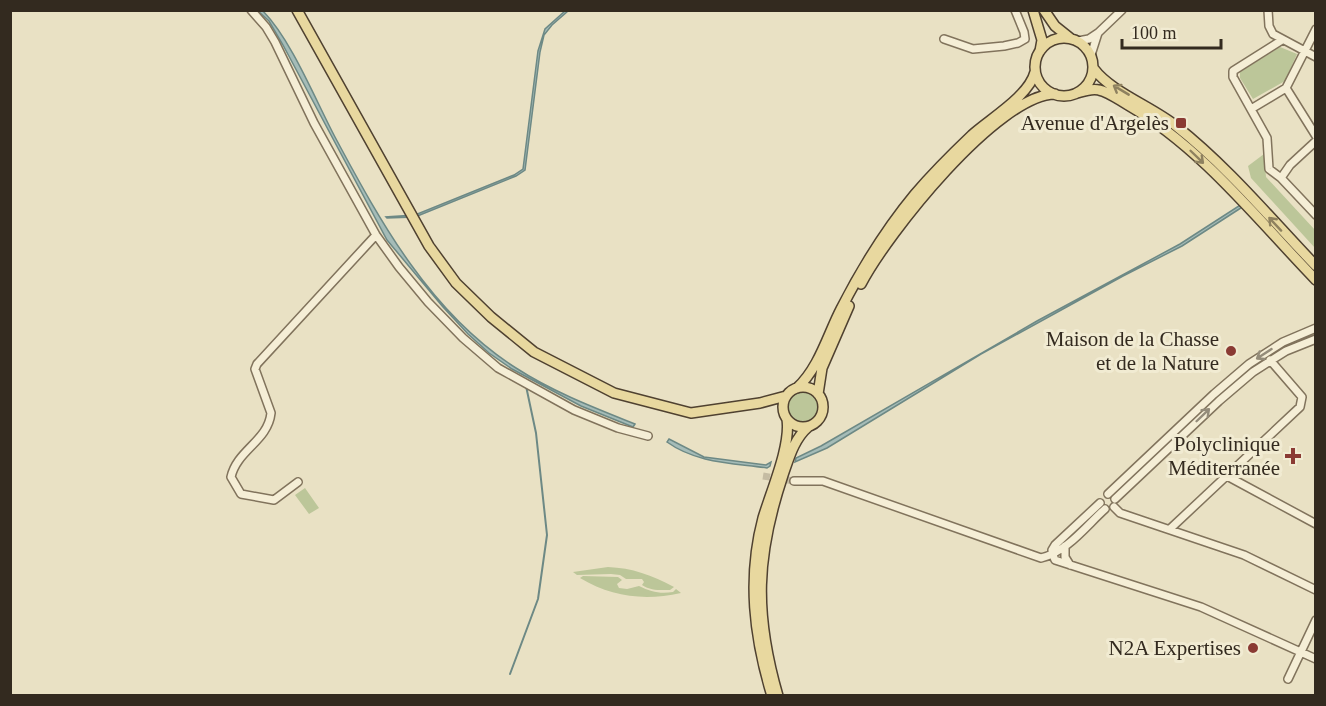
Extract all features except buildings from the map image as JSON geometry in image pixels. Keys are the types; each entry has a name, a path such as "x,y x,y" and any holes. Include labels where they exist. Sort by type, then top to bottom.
{"main road":[{"path":"297,10 429,246 456,282 491,317 534,352 614,393 691,413 760,403 786,396 797,388 812,368 861,270 896,220 943,163 1029,86 1035,72 1042,40 1033,10"},
{"path":"1044,10 1054,26 1074,39 1091,55 1094,69 1103,80 1161,114 1204,149 1316,267"},
{"path":"1040,51 1053,40 1074,39"},
{"path":"1077,93 1089,83 1094,69"},
{"path":"1035,72 1040,83 1055,94"},
{"path":"818,394 822,368 866,274 919,200 955,161 999,122 1047,94 1070,95 1090,89 1100,90 1177,137 1237,196 1316,280"},
{"path":"778,696 769,663 760,609 763,553 777,494 789,458 802,432 818,421 823,410 818,394 808,388 797,388"},
{"path":"772,696 762,664 757,637 754,581 756,554 763,519 787,437 786,396"},
{"path":"760,403 775,404 796,426 808,427"}],"street":[{"path":"251,10 266,27 314,123 376,235 428,302 463,338 498,368 574,410 618,429 648,436"},
{"path":"944,39 973,49 1018,43 1025,39 1015,10"},
{"path":"1074,39 1089,39 1122,10"},
{"path":"1268,10 1269,26 1273,34 1304,53 1316,57"},
{"path":"1251,109 1286,88 1316,29"},
{"path":"1091,55 1098,33"},
{"path":"1282,40 1233,71 1233,77 1267,138 1269,169 1281,178 1316,215"},
{"path":"1286,88 1316,136"},
{"path":"1281,178 1290,165 1316,141"},
{"path":"298,482 274,500 241,494 231,477 233,467 261,438 271,418 271,412 255,369 257,364 376,235"},
{"path":"794,481 823,482 1041,558 1053,555 1065,546 1103,506 1102,496 1108,494 1214,394 1249,364 1283,342 1316,328"},
{"path":"1114,507 1115,499 1219,401 1270,360 1316,339"},
{"path":"1171,528 1300,407 1302,397 1270,360"},
{"path":"1227,476 1316,524"},
{"path":"1108,494 1115,499"},
{"path":"1316,590 1244,555 1171,528 1120,513 1114,507 1103,506 1055,545 1052,550 1055,560 1201,607 1316,659"},
{"path":"1065,546 1065,557 1070,565"},
{"path":"1053,555 1065,557"},
{"path":"1288,679 1316,620"}],"green space":[{"path":"1280,47 1297,54 1285,81 1253,99 1240,78 1240,72"},
{"path":"1264,154 1266,177 1315,230 1315,248 1251,178 1248,166"},
{"path":"803,392 809,393 817,401 817,413 809,421 803,422 797,421 789,413 788,407 789,401 797,393"},
{"path":"305,488 319,508 309,514 295,495"},
{"path":"608,567 642,573 674,587 670,590 656,590 642,585 644,582 642,579 626,579 620,575 611,574 577,575 573,572"},
{"path":"583,576 618,577 622,580 617,584 619,588 639,586 664,593 673,592 676,589 681,593 654,597 629,596 592,584 580,578"}],"water":[{"path":"258,11 263,11 284,38 335,137 390,234 434,294 458,321 486,346 530,377 590,406 635,424 633,427 581,406 512,369 489,353 443,307 387,240 283,45 269,21"},
{"path":"565,11 568,11 544,35 525,170 516,176 415,217 387,218 415,215 514,175 523,169 538,51 545,29"},
{"path":"1245,202 1247,204 1182,246 981,354 827,448 795,462 796,458 821,446 1037,321 1180,244"},
{"path":"669,439 704,457 766,465 771,462 767,468 715,461 678,449 667,442"}],"waterway":[{"path":"510,674 538,599 547,535 536,433 526,386"}],"tunnel":[{"path":"763,476 794,481"}],"place":[{"name":"Avenue d'Argelès","path":"1181,123"},
{"name":"Maison de la Chasse et de la Nature","path":"1231,351"},
{"name":"Polyclinique Méditerranée","path":"1293,456"},
{"name":"N2A Expertises","path":"1253,648"}]}
